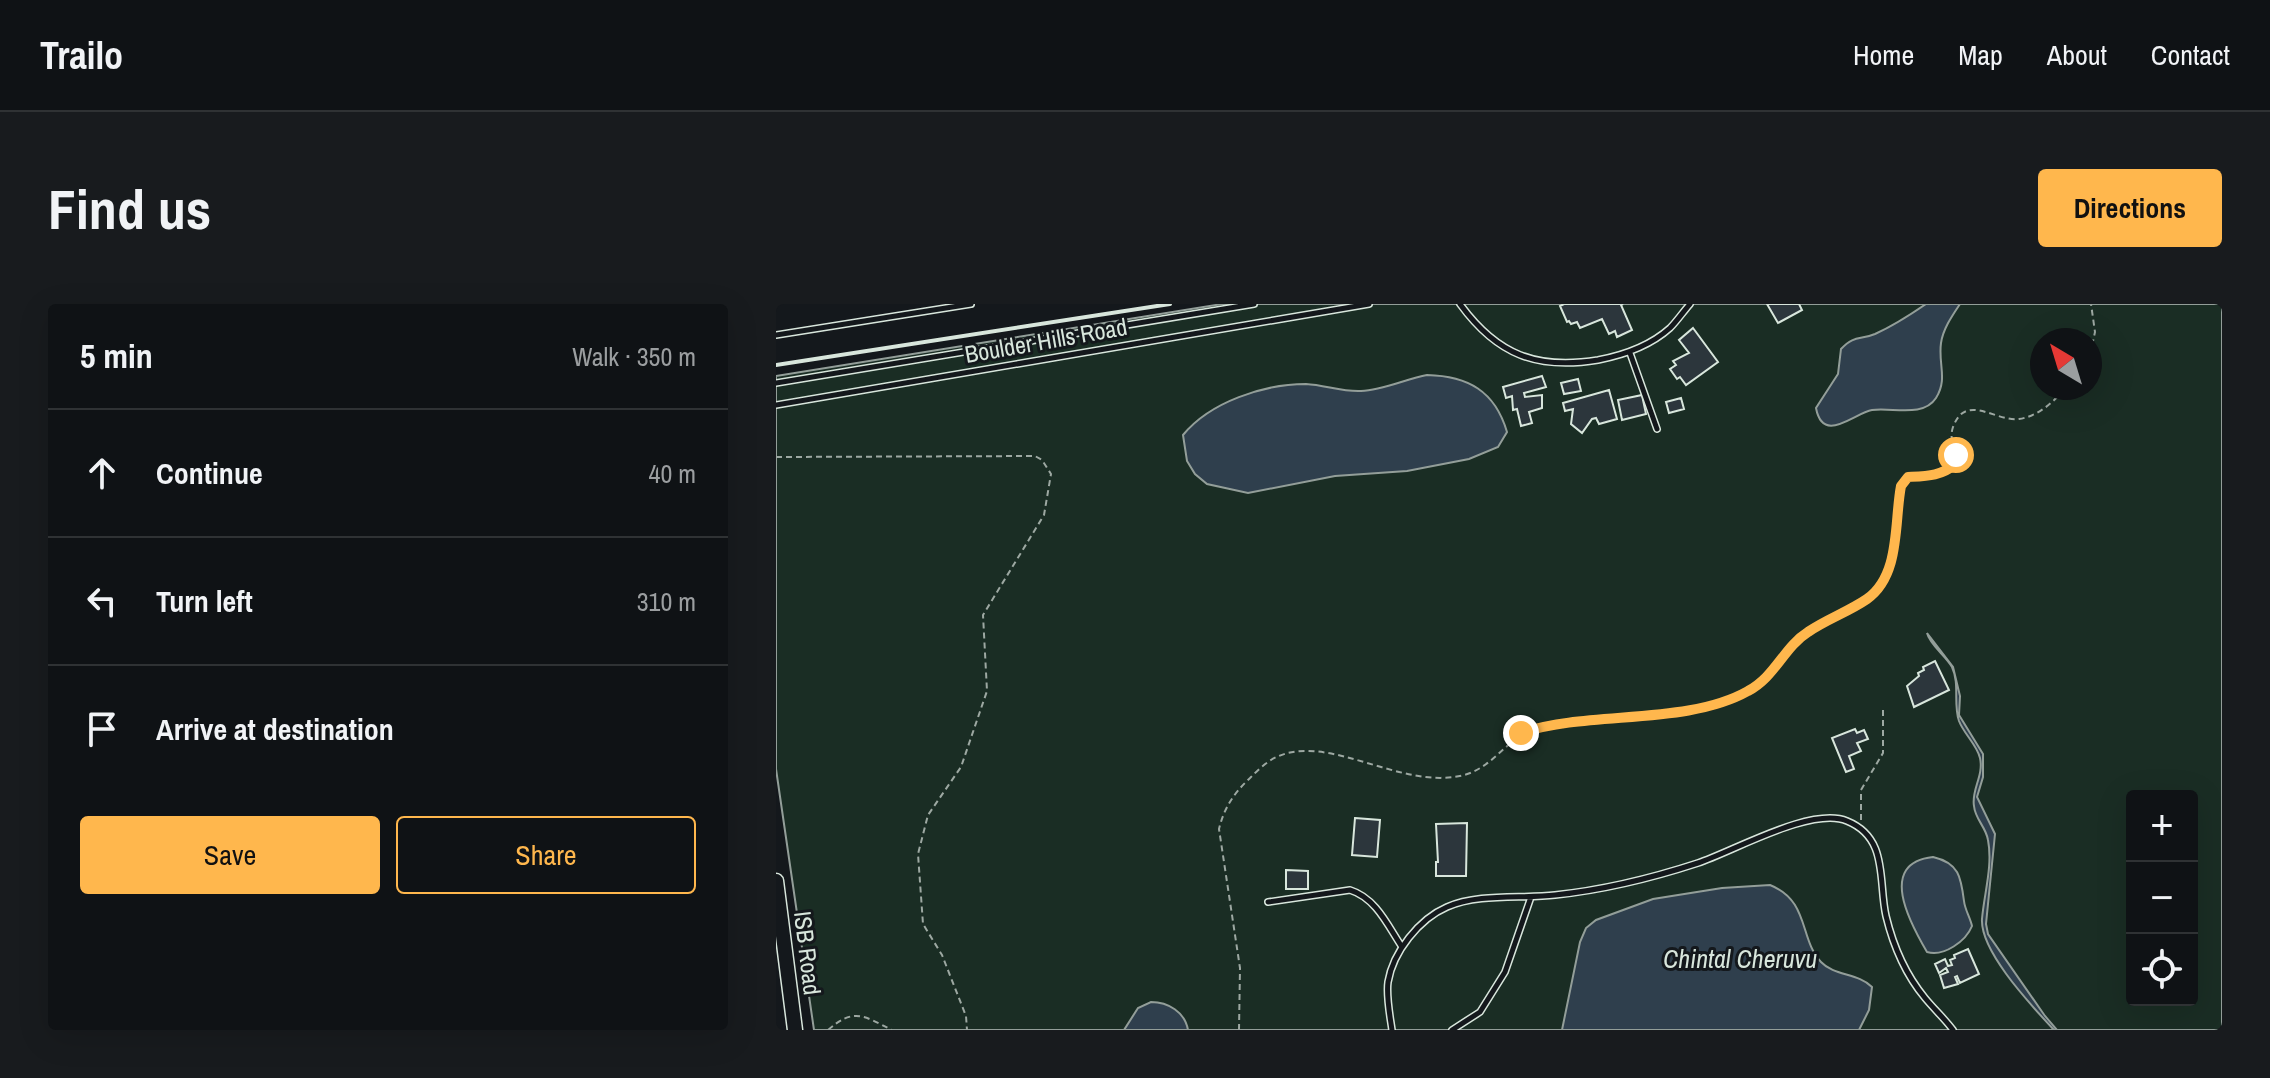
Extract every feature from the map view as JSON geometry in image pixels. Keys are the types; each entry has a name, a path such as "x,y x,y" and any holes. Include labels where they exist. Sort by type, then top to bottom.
{"main road":[{"name":"ISB Road","path":"776,881 795,1030"}],"lane":[{"path":"776,335 971,304"},
{"name":"Boulder Hills Road","path":"776,383 1254,304"},
{"name":"Boulder Hills Road","path":"776,405 1369,304"},
{"path":"1460,304 1496,343 1539,363 1570,365 1630,353 1669,328 1690,304"},
{"path":"1630,353 1657,429"},
{"path":"1392,1030 1388,982 1402,947 1422,924 1447,907 1479,900 1598,889 1698,863 1784,828 1829,816 1847,820 1862,829 1878,850 1885,912 1895,947 1923,996 1953,1030"},
{"path":"1268,902 1350,890 1373,903 1402,947"},
{"path":"1452,1030 1480,1012 1505,972 1531,897"}],"path":[{"path":"2091,304 2094,328"},
{"path":"1239,1030 1240,968 1219,829 1232,797 1261,767 1280,755 1318,751 1407,775 1465,775 1497,758 1521,733 1535,728 1675,712 1727,700 1746,692 1765,681 1794,643 1807,632 1877,591 1892,557 1901,486 1908,477 1938,474 1955,464 1956,455 1950,438 1954,424 1963,414 1977,409 2005,419 2020,419 2055,400"},
{"path":"776,457 1035,456 1042,460 1051,474 1044,515 983,615 987,691 961,767 928,815 918,854 923,924 942,955 966,1016 967,1030"},
{"path":"1862,829 1861,790 1883,753 1883,710"},
{"path":"828,1030 841,1018 861,1014 892,1030"}],"green space":[{"path":"1222,304 2222,304 2222,1030 814,1030 776,769 776,376"}],"water":[{"path":"1926,304 1960,304 1942,338 1941,384 1936,398 1915,410 1872,410 1840,424 1825,424 1816,408 1838,374 1841,349 1854,340 1875,334"},
{"path":"1427,375 1467,383 1487,396 1502,418 1507,432 1498,447 1469,459 1407,471 1335,476 1248,493 1207,484 1195,474 1187,461 1183,435 1208,413 1239,397 1273,387 1306,384 1361,391"},
{"path":"1927,633 1953,667 1960,696 1959,715 1983,754 1983,777 1977,797 1995,834 1986,924 1988,934 2057,1030 2009,978 1989,947 1984,932 1982,919 1989,850 1987,835 1974,806 1980,758 1959,721 1952,667"},
{"path":"1933,857 1948,863 1957,872 1972,926 1954,946 1934,953 1927,952 1913,926 1903,896 1902,882 1906,870 1916,862"},
{"name":"Chintal Cheruvu","path":"1770,885 1792,901 1814,953 1826,967 1860,979 1872,987 1869,1010 1859,1030 1562,1030 1580,942 1586,928 1596,920 1653,899 1722,888"},
{"path":"1151,1002 1175,1009 1188,1030 1124,1030 1138,1008"}],"building":[{"path":"1623,304 1632,330 1617,337 1615,331 1609,334 1602,319 1580,328 1577,322 1567,322 1560,306"},
{"path":"1767,304 1799,304 1802,310 1778,323"},
{"path":"1693,328 1718,362 1686,385 1670,369 1676,365 1673,361 1689,353 1679,340"},
{"path":"1542,376 1546,387 1524,393 1525,397 1542,395 1542,408 1529,412 1532,423 1521,426 1517,409 1513,410 1512,396 1506,398 1503,387"},
{"path":"1578,379 1581,391 1564,394 1561,383"},
{"path":"1609,390 1617,419 1599,424 1596,418 1592,419 1582,433 1571,424 1573,409 1565,411 1563,403"},
{"path":"1642,395 1646,414 1622,420 1618,400"},
{"path":"1681,398 1684,409 1669,413 1666,402"},
{"path":"1935,661 1949,690 1914,707 1907,686 1919,676 1923,667"},
{"path":"1855,729 1857,733 1864,730 1868,739 1857,743 1861,751 1849,756 1854,769 1846,772 1832,738"},
{"path":"1355,818 1380,820 1377,857 1352,855"},
{"path":"1467,823 1466,876 1436,876 1436,824"},
{"path":"1286,870 1308,871 1308,889 1286,889"},
{"path":"1968,949 1979,974 1960,983 1957,976 1958,984 1944,988 1940,975 1948,972 1946,968 1939,973 1935,964 1945,959 1948,966 1952,965 1950,960 1955,958 1954,955"}],"wall":[{"path":"776,365 1170,304"}],"route":[{"path":"1521,733 1535,728 1675,712 1727,700 1765,681 1794,643 1807,632 1877,591 1892,557 1901,486 1908,477 1948,470 1955,464 1956,455"}]}
